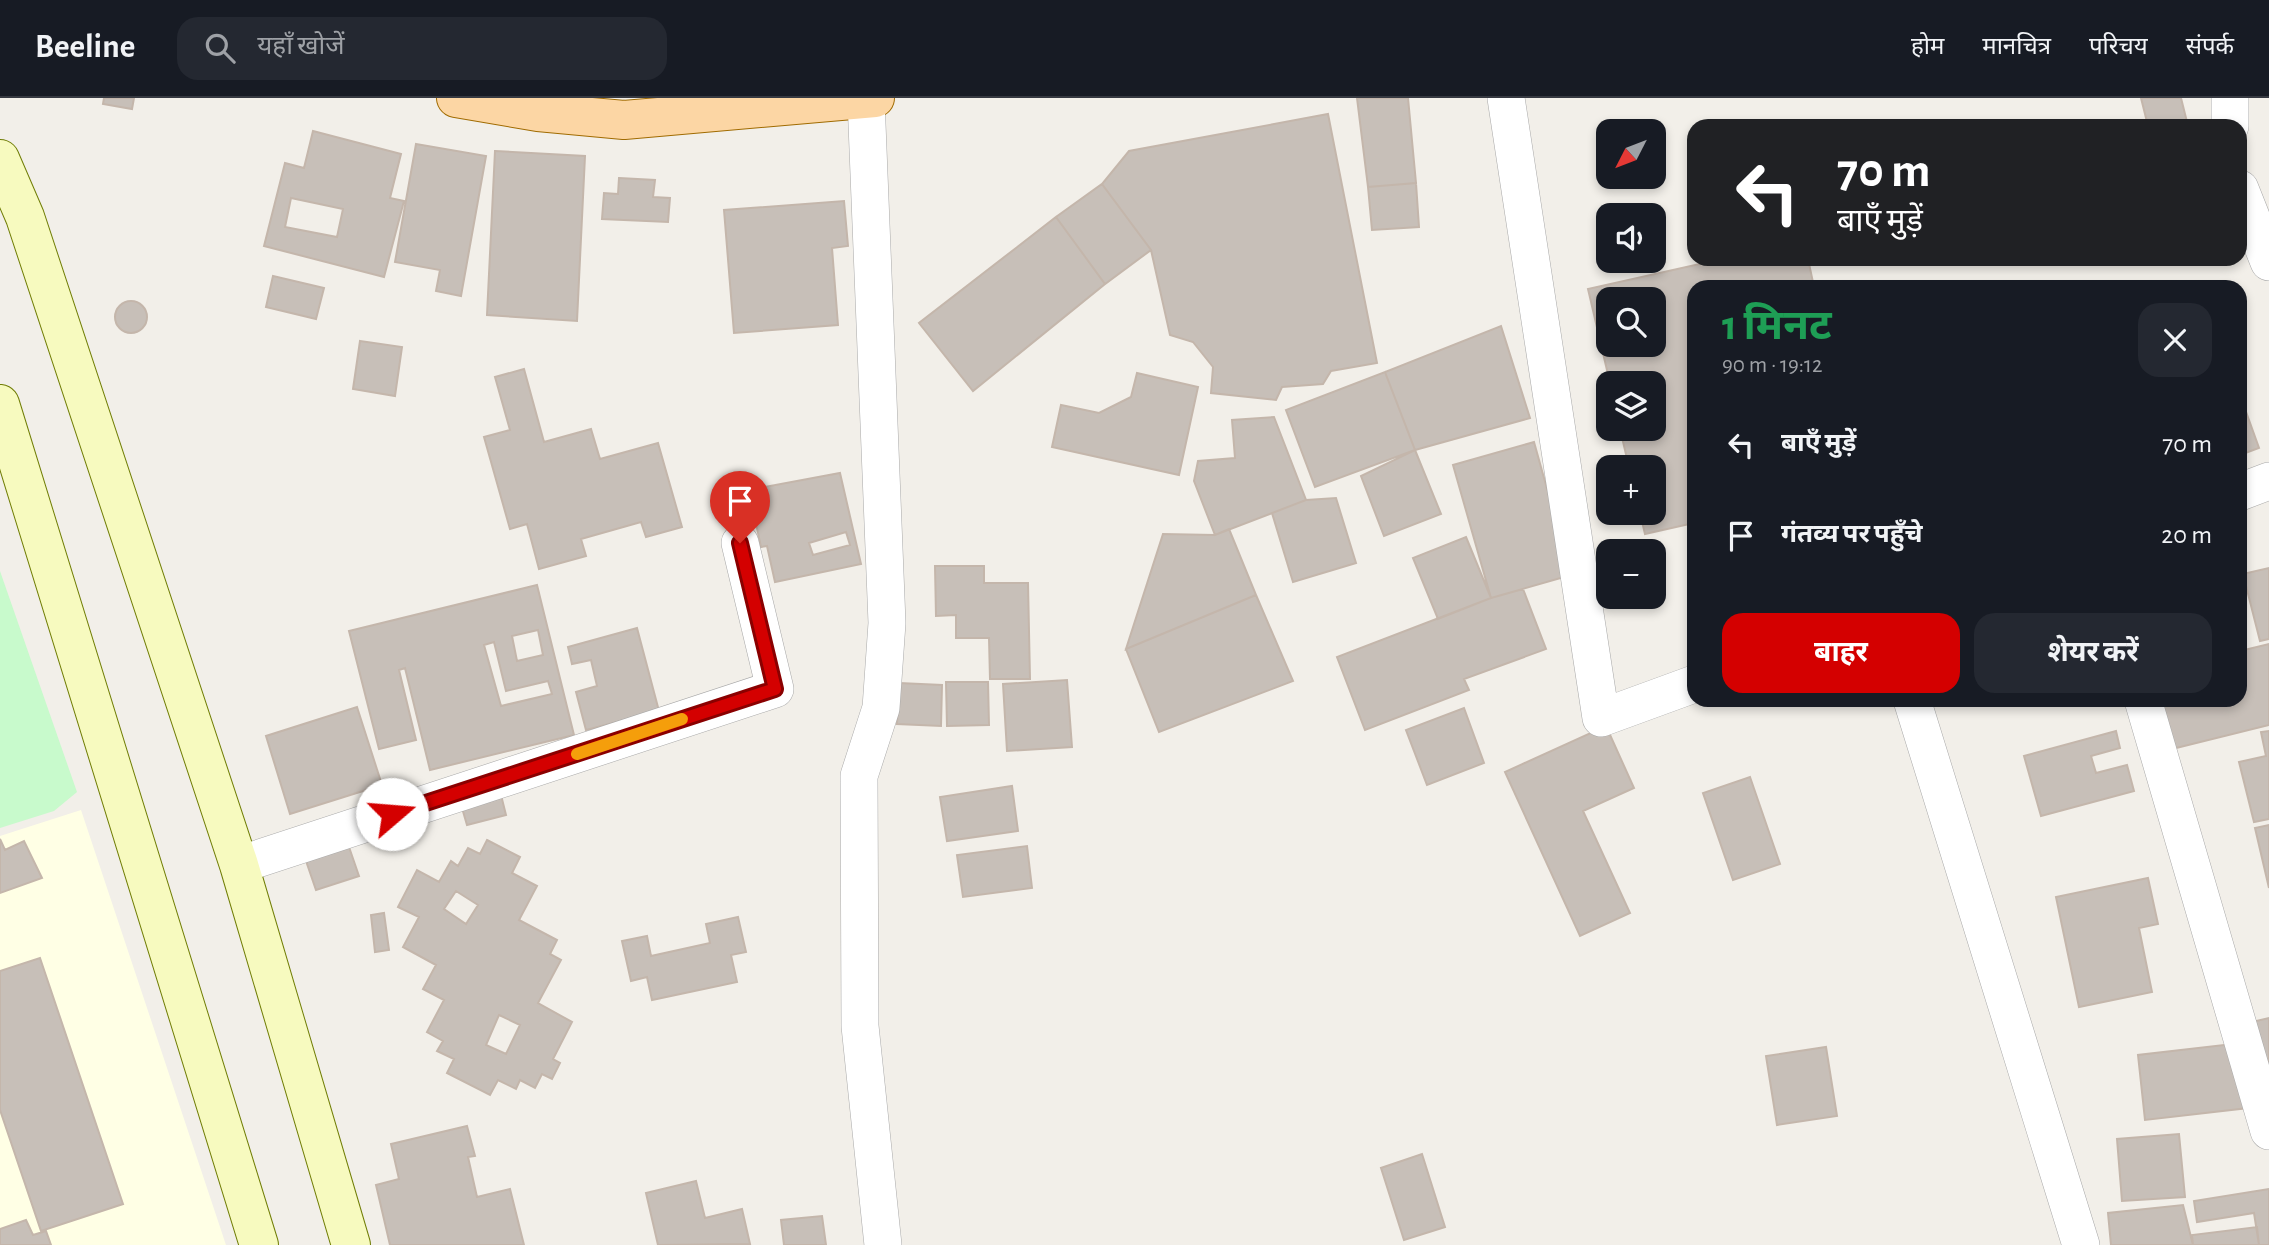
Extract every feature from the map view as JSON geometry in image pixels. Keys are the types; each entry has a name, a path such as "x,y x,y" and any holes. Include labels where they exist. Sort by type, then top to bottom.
{"main road":[{"path":"456,98 538,112 624,120 870,99"}],"street":[{"path":"1506,98 1601,718 1687,687"},
{"path":"2230,98 2230,119"},
{"path":"870,99 887,623 881,708 859,776 860,1026 883,1245"},
{"path":"0,159 24,217 239,864 351,1245"},
{"path":"2247,207 2269,262"},
{"path":"0,404 259,1245"},
{"path":"2247,489 2269,481"},
{"path":"239,864 775,689 740,543"},
{"path":"1914,707 2081,1245"},
{"path":"2145,707 2269,1131"}],"shaded area":[{"path":"81,810 226,1245 0,1245 0,836"}],"green space":[{"path":"0,571 77,792 54,811 0,828"}],"building":[{"path":"104,98 134,98 132,109 103,104"},
{"path":"1357,98 1408,98 1416,183 1368,187"},
{"path":"2141,98 2181,98 2186,119 2146,119"},
{"path":"1328,114 1377,363 1331,371 1323,384 1282,387 1276,400 1211,393 1213,367 1193,342 1170,335 1151,250 1102,184 1129,151"},
{"path":"313,131 401,154 390,198 404,201 384,277 264,246 285,163 304,168","holes":["291,198 343,209 337,237 285,227"]},
{"path":"416,144 486,156 461,296 436,291 440,270 395,262"},
{"path":"495,151 585,156 577,321 487,315"},
{"path":"619,178 655,180 653,197 670,198 668,222 602,219 604,193 618,194"},
{"path":"1416,183 1419,227 1372,230 1368,187"},
{"path":"1102,184 1151,250 1105,284 1056,217"},
{"path":"844,201 848,246 832,248 838,325 734,333 724,210"},
{"path":"1056,217 1105,284 973,391 919,323"},
{"path":"1691,266 1810,266 1812,280 1687,280 1687,525 1645,534 1643,525 1666,525 1666,455 1626,455 1623,441 1666,441 1666,371 1607,371 1604,357 1666,357 1666,287 1597,287"},
{"path":"273,276 324,288 316,319 266,307"},
{"path":"1596,287 1596,323 1588,289"},
{"path":"131,301 143,305 147,317 143,329 131,333 119,329 115,317 119,305"},
{"path":"1501,326 1530,418 1415,450 1385,372"},
{"path":"360,341 402,347 395,396 353,389"},
{"path":"524,369 544,442 591,429 600,459 658,443 682,527 646,537 641,522 581,539 586,556 539,569 527,524 510,529 484,437 510,430 495,377"},
{"path":"1385,372 1415,450 1315,487 1286,410"},
{"path":"1137,373 1198,387 1179,475 1052,447 1061,405 1099,413 1131,397"},
{"path":"2247,415 2259,448 2247,452"},
{"path":"1274,417 1306,500 1215,535 1194,481 1198,461 1235,458 1232,420"},
{"path":"1534,442 1571,575 1491,598 1453,465"},
{"path":"1415,450 1441,514 1384,536 1361,476"},
{"path":"840,473 861,564 775,582 767,546 761,547 749,490","holes":["846,532 850,545 813,555 809,543"]},
{"path":"1336,498 1356,563 1293,582 1272,513 1306,500"},
{"path":"1229,529 1256,595 1126,649 1163,534 1215,535"},
{"path":"1466,537 1491,598 1438,619 1413,558"},
{"path":"935,566 984,566 984,583 1028,583 1030,679 990,679 989,638 956,638 956,615 936,616"},
{"path":"2269,568 2269,639 2260,641 2247,590 2247,573"},
{"path":"537,585 574,735 430,770 405,668 399,670 416,740 379,749 349,631","holes":["538,630 543,655 517,661 512,636","494,642 506,691 548,681 552,694 501,706 484,645"]},
{"path":"1523,589 1546,649 1464,679 1469,690 1365,730 1337,657 1491,598"},
{"path":"1256,595 1293,681 1159,732 1126,649"},
{"path":"637,628 659,711 586,730 576,692 597,686 591,660 572,664 568,647"},
{"path":"2269,644 2269,725 2164,751 2153,707 2247,707 2247,649"},
{"path":"1067,680 1072,747 1007,751 1003,684"},
{"path":"946,682 988,682 989,725 947,726"},
{"path":"899,683 942,685 941,726 897,724"},
{"path":"357,707 382,785 290,814 266,736"},
{"path":"1464,708 1484,763 1427,785 1406,730"},
{"path":"1606,726 1634,788 1583,811 1630,913 1580,936 1505,772"},
{"path":"2116,731 2120,748 2091,756 2096,773 2127,765 2134,791 2041,816 2024,756"},
{"path":"2269,731 2269,819 2254,822 2239,762 2266,756 2261,732"},
{"path":"1750,777 1780,864 1733,880 1703,793"},
{"path":"1012,786 1018,831 947,841 940,797"},
{"path":"500,791 506,815 467,825 460,801"},
{"path":"2269,825 2269,888 2255,828"},
{"path":"0,839 5,850 24,841 42,878 0,893"},
{"path":"487,840 520,857 512,873 537,886 519,920 557,940 550,954 561,960 538,1003 572,1022 553,1059 560,1063 552,1079 542,1074 535,1088 520,1080 516,1089 498,1080 490,1095 447,1073 454,1059 437,1051 443,1041 427,1032 444,1000 423,989 436,965 403,947 419,917 398,907 417,870 439,882 451,861 458,866 468,848 480,854","holes":["456,891 478,905 466,924 444,909","499,1015 520,1025 506,1054 486,1045"]},
{"path":"1027,846 1032,888 963,897 957,855"},
{"path":"349,847 359,876 316,890 306,861"},
{"path":"2148,878 2158,924 2139,928 2152,992 2079,1007 2056,897"},
{"path":"384,913 389,950 375,952 371,915"},
{"path":"738,917 746,952 731,955 737,982 652,1000 647,977 631,981 622,941 647,936 651,956 710,943 706,924"},
{"path":"40,958 123,1204 41,1231 0,1110 0,971"},
{"path":"2269,1018 2269,1091 2252,1022"},
{"path":"2241,1043 2248,1108 2145,1120 2138,1055"},
{"path":"1826,1047 1837,1116 1777,1125 1766,1056"},
{"path":"467,1126 475,1156 468,1157 477,1197 510,1189 524,1245 390,1245 376,1185 399,1179 391,1144"},
{"path":"2179,1134 2185,1197 2122,1201 2117,1139"},
{"path":"1422,1154 1445,1227 1404,1240 1381,1168"},
{"path":"696,1181 705,1218 742,1209 750,1244 658,1245 646,1193"},
{"path":"2269,1189 2269,1245 2259,1245 2254,1213 2197,1222 2194,1201"},
{"path":"2183,1205 2193,1245 2111,1245 2108,1213"},
{"path":"822,1216 826,1245 784,1245 781,1220"},
{"path":"26,1220 33,1235 46,1231 51,1245 0,1245 0,1229"},
{"path":"2257,1227 2259,1245 2193,1245 2192,1235"}],"slow traffic":[{"path":"577,754 682,719"}],"route":[{"path":"392,814 775,689 740,543"}]}
